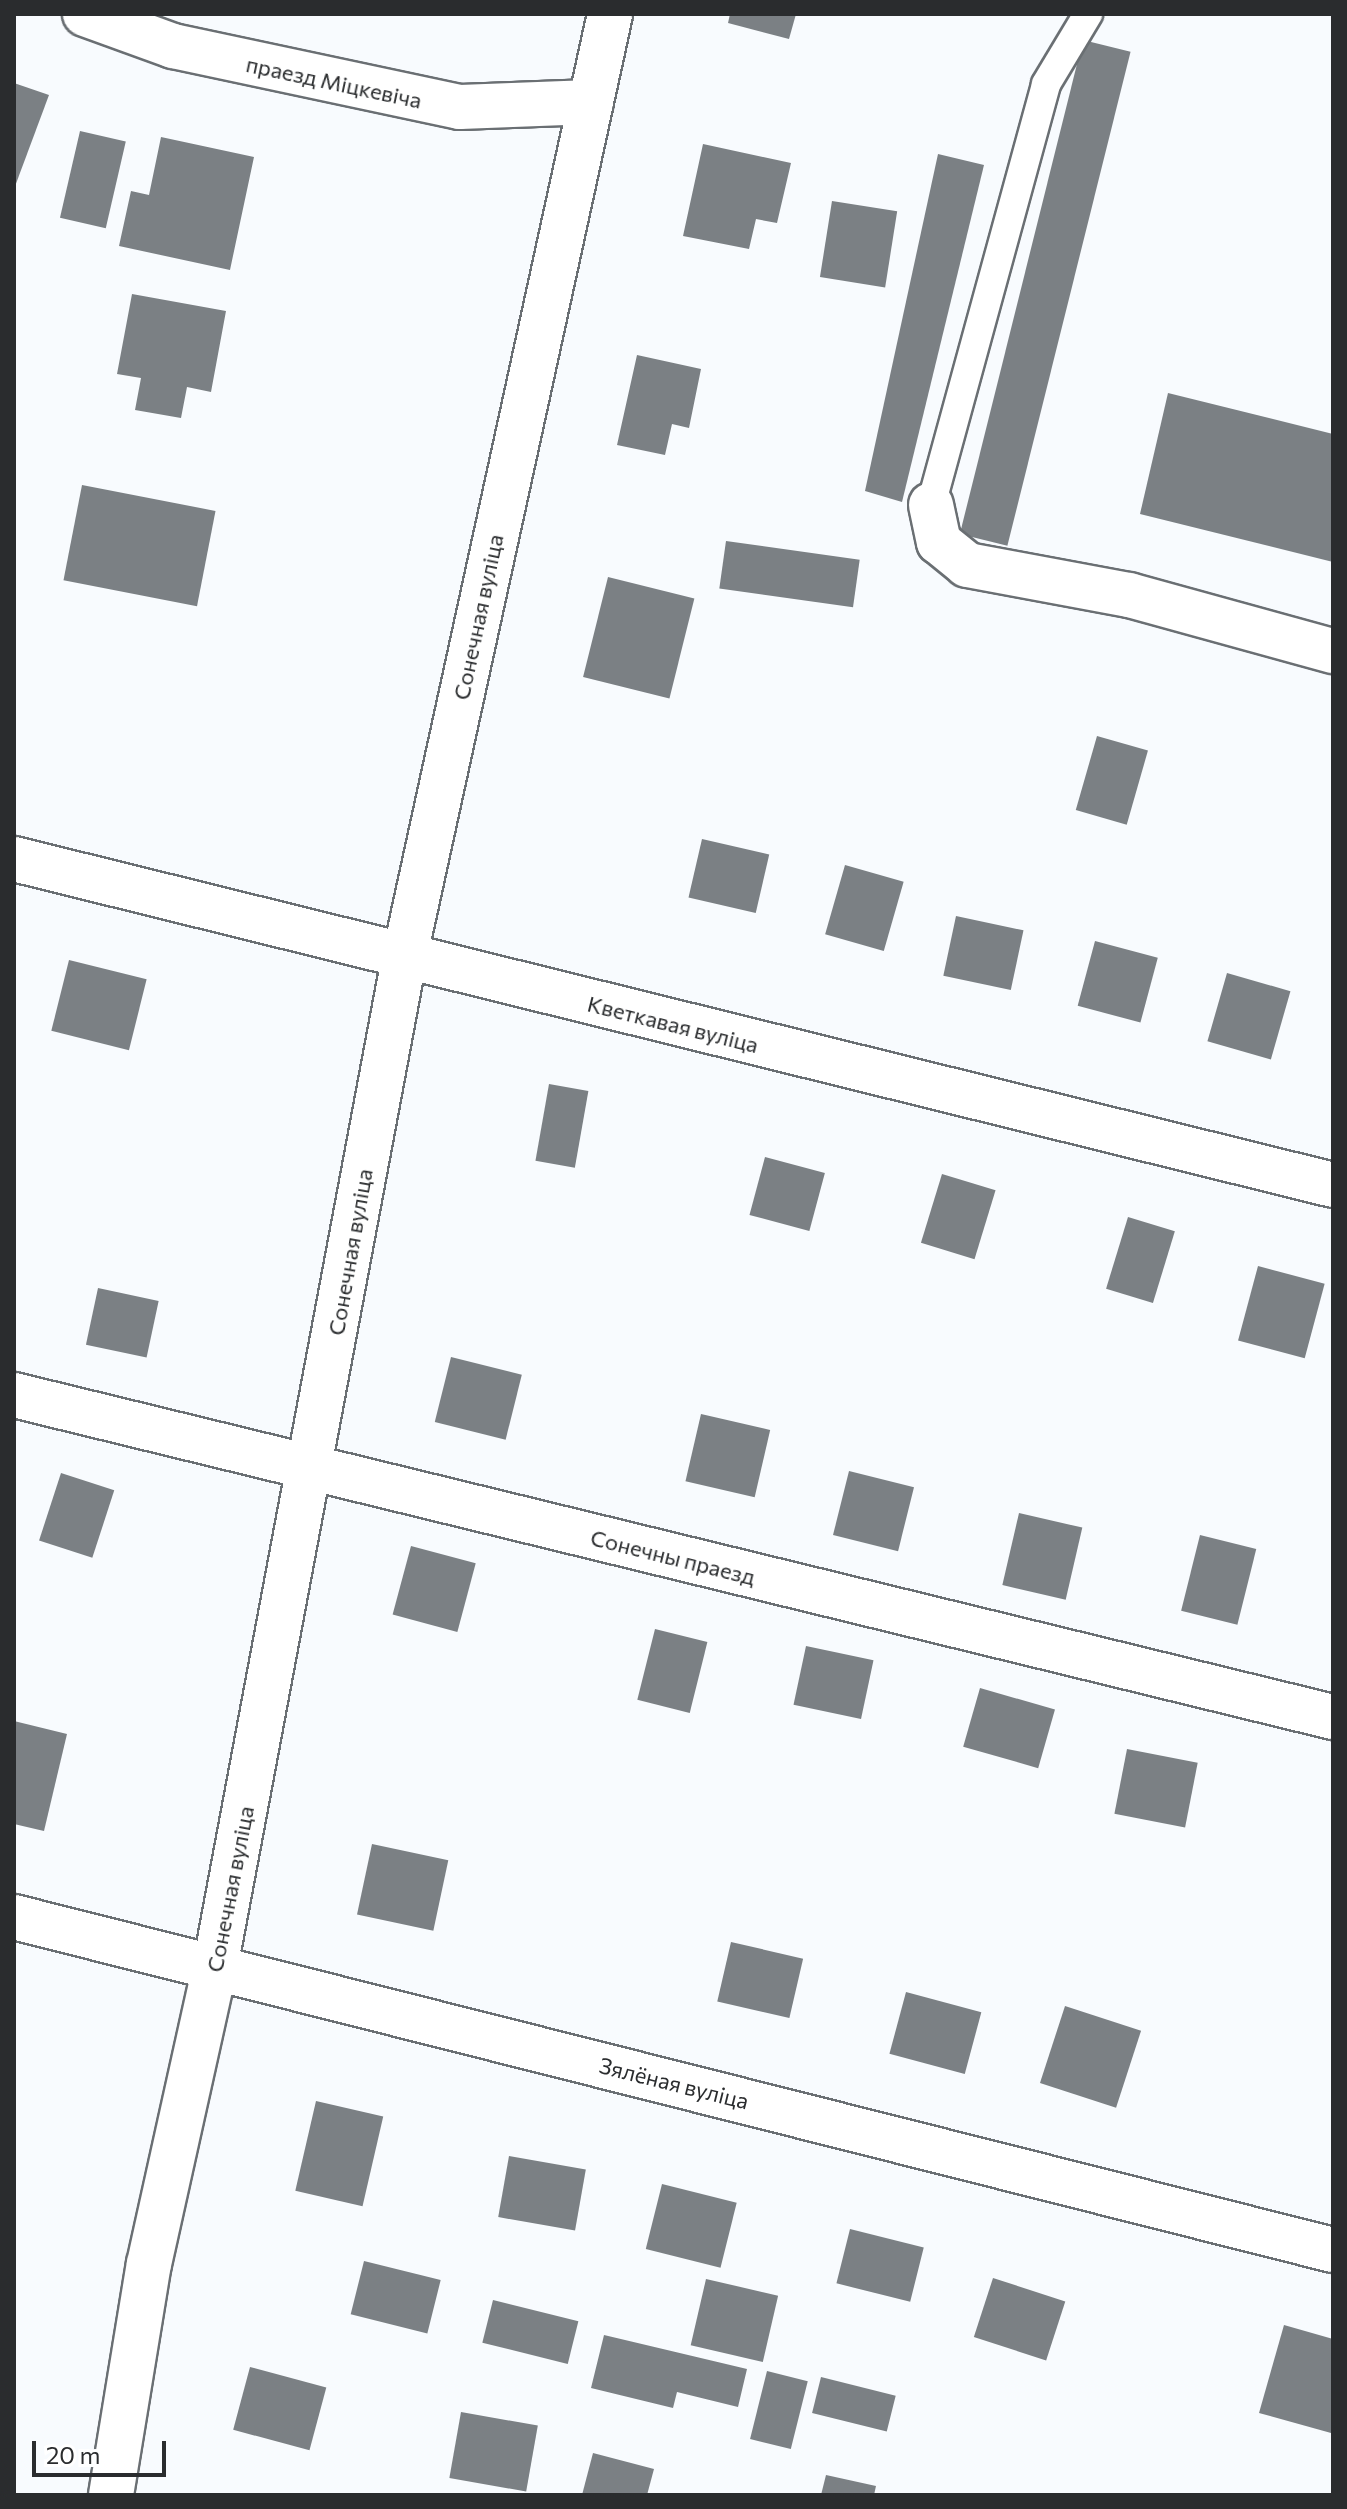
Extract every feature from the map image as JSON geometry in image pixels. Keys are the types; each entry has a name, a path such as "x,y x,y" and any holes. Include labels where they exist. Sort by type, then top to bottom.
{"street":[{"name":"праезд Міцкевіча","path":"85,14 173,46 460,107 591,102"},
{"name":"Сонечная вуліца","path":"111,2495 149,2264 215,1967 404,959 610,14"},
{"path":"931,505 939,542 967,565 1129,595 1333,651"},
{"name":"Кветкавая вуліца","path":"14,859 404,959 1333,1185"},
{"name":"Сонечны праезд","path":"14,1395 310,1470 1333,1717"},
{"name":"Зялёная вуліца","path":"14,1917 1333,2250"}],"lane":[{"path":"931,505 1046,84 1088,14"}],"building":[{"path":"730,14 796,14 789,39 728,23"},
{"path":"1083,40 1131,52 1007,546 960,534"},
{"path":"14,83 49,95 14,189"},
{"path":"80,131 126,142 106,228 60,218"},
{"path":"161,137 254,157 230,270 119,246 131,191 149,195"},
{"path":"703,144 791,163 777,223 756,219 749,249 683,236"},
{"path":"938,154 984,165 902,502 865,491"},
{"path":"832,201 897,211 885,287 820,277"},
{"path":"132,294 226,311 211,392 187,387 181,418 135,410 141,378 117,374"},
{"path":"637,355 701,369 689,428 672,424 665,455 617,445"},
{"path":"1168,393 1333,434 1333,562 1140,514"},
{"path":"82,485 216,511 197,606 63,580"},
{"path":"726,541 860,560 853,607 719,589"},
{"path":"608,577 694,599 669,698 583,677"},
{"path":"1097,736 1148,751 1127,825 1076,810"},
{"path":"702,839 769,855 756,913 689,897"},
{"path":"845,865 904,882 884,951 825,934"},
{"path":"956,916 1023,930 1011,990 943,976"},
{"path":"1095,941 1158,958 1140,1023 1078,1006"},
{"path":"69,960 147,979 129,1050 51,1031"},
{"path":"1227,973 1290,991 1271,1059 1207,1041"},
{"path":"549,1084 588,1091 575,1168 535,1161"},
{"path":"765,1157 825,1173 809,1231 749,1215"},
{"path":"942,1174 996,1190 975,1259 921,1243"},
{"path":"1128,1217 1175,1231 1153,1303 1106,1289"},
{"path":"1258,1266 1325,1284 1305,1358 1238,1340"},
{"path":"98,1288 159,1301 147,1358 86,1345"},
{"path":"451,1357 522,1375 506,1440 435,1422"},
{"path":"701,1414 770,1430 755,1497 685,1481"},
{"path":"849,1471 914,1487 898,1551 833,1535"},
{"path":"61,1473 114,1490 92,1558 39,1541"},
{"path":"1019,1513 1082,1528 1066,1600 1002,1585"},
{"path":"1200,1535 1256,1549 1237,1625 1181,1611"},
{"path":"411,1546 476,1563 457,1632 393,1615"},
{"path":"655,1629 707,1642 690,1713 637,1700"},
{"path":"806,1646 873,1660 861,1719 794,1705"},
{"path":"980,1688 1055,1709 1038,1768 963,1747"},
{"path":"14,1721 67,1734 44,1831 14,1824"},
{"path":"1127,1749 1198,1763 1185,1828 1114,1814"},
{"path":"372,1844 448,1860 433,1931 357,1914"},
{"path":"731,1942 803,1959 789,2018 717,2001"},
{"path":"906,1992 981,2012 965,2074 889,2054"},
{"path":"1065,2006 1141,2031 1116,2108 1040,2083"},
{"path":"316,2101 383,2117 363,2206 295,2191"},
{"path":"509,2156 586,2170 575,2231 498,2217"},
{"path":"662,2184 737,2203 721,2268 646,2249"},
{"path":"850,2229 924,2247 910,2302 836,2283"},
{"path":"364,2261 441,2280 427,2333 351,2314"},
{"path":"993,2278 1065,2301 1046,2360 974,2337"},
{"path":"706,2279 778,2296 763,2362 691,2345"},
{"path":"493,2300 578,2321 568,2364 482,2343"},
{"path":"1284,2325 1333,2339 1331,2433 1259,2413"},
{"path":"604,2335 747,2369 738,2407 677,2392 673,2408 591,2388"},
{"path":"250,2367 326,2387 309,2450 233,2430"},
{"path":"767,2371 808,2381 791,2449 750,2439"},
{"path":"821,2377 896,2396 887,2432 812,2413"},
{"path":"461,2412 538,2426 526,2492 449,2478"},
{"path":"593,2453 654,2469 647,2495 582,2495"},
{"path":"826,2475 876,2486 874,2495 821,2495"}]}
